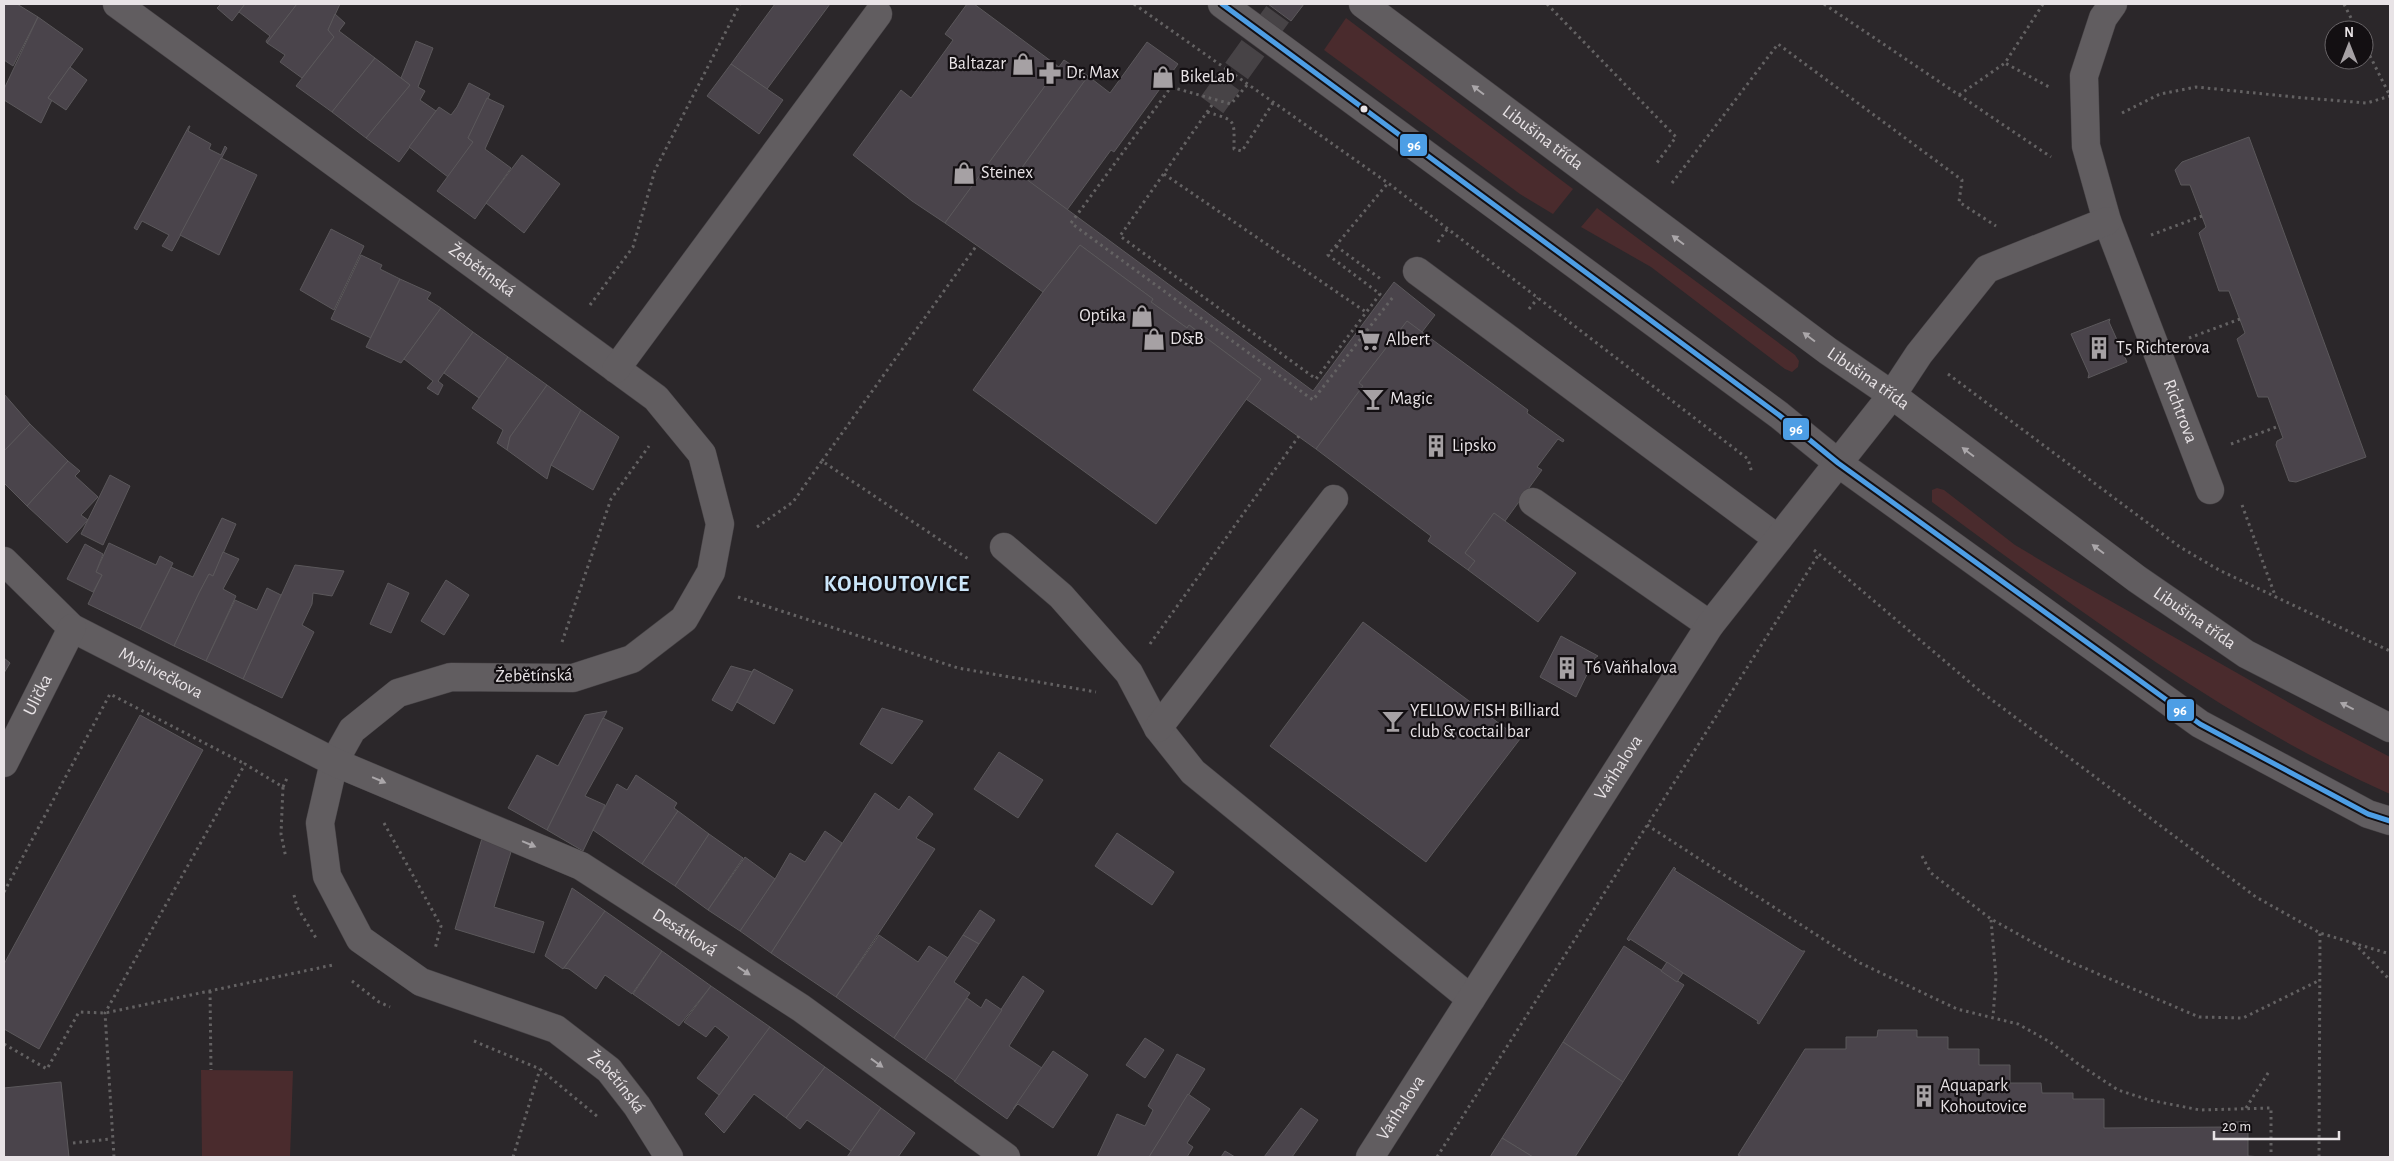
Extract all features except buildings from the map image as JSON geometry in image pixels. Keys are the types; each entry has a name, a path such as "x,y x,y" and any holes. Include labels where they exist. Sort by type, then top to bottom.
{"street":[{"name":"Žebětínská","path":"117,4 656,398 702,454 720,524 711,572 684,619 632,659 573,678 451,677 398,693 352,730 334,762 320,823 327,876 360,939 421,982 556,1029 609,1070 637,1106 669,1157"},
{"path":"1222,4 1778,415 1838,463 2200,724 2368,814 2390,821"},
{"name":"Libušina třída","path":"1363,4 1828,351 1892,394 2137,579 2246,654 2390,728"},
{"name":"Richtrova","path":"2113,4 2103,18 2084,76 2086,146 2107,221 2210,490"},
{"path":"616,370 878,14"},
{"path":"1892,394 1919,354 1987,269 2107,221"},
{"path":"1417,271 1782,534"},
{"name":"Vaňhalova","path":"1370,1157 1710,625 1892,394"},
{"path":"1158,728 1334,499"},
{"path":"1533,502 1710,625"},
{"path":"1004,547 1061,596 1129,672 1158,728 1193,772 1471,998"},
{"name":"Myslivečkova","path":"4,561 72,628 301,743 334,762"},
{"name":"Ulička","path":"4,763 72,628"},
{"name":"Desátková","path":"334,762 581,866 801,1008 1006,1157"}],"path":[{"path":"589,307 633,247 655,170 740,4"},
{"path":"1134,4 1388,183 1748,459 1752,477"},
{"path":"1547,4 1676,137 1656,164"},
{"path":"1824,4 2054,159"},
{"path":"1959,95 2005,63 2043,4"},
{"path":"2344,4 2352,20"},
{"path":"1672,182 1778,44 1962,180 1959,202 2003,231"},
{"path":"2005,63 2054,90"},
{"path":"2117,116 2160,94 2196,87 2367,103 2390,96 2374,64"},
{"path":"1247,84 1231,104 1171,87 1072,223 1313,400 1397,291"},
{"path":"1207,112 1230,118 1234,124 1234,149 1242,150 1273,103"},
{"path":"1212,105 1120,236 1316,378 1380,294 1328,255 1388,183"},
{"path":"1164,174 1366,312"},
{"path":"2144,238 2202,216"},
{"path":"720,524 752,530 793,502 977,245"},
{"path":"1336,246 1390,285"},
{"path":"2182,341 2240,319"},
{"path":"1951,368 1948,375 2180,547 2220,570 2390,651"},
{"path":"2229,444 2279,426"},
{"path":"561,645 611,500 652,441"},
{"path":"822,461 974,562"},
{"path":"1782,534 1819,554 1980,691 2256,897 2320,932 2390,954"},
{"path":"1437,1157 1819,554"},
{"path":"4,892 110,694 245,764 283,787"},
{"path":"287,862 281,834 283,787 301,743"},
{"path":"114,1157 111,1139 105,1013 245,764"},
{"path":"373,778 374,805 441,926 434,950"},
{"path":"1647,825 1860,963 1957,1009 2018,1024 2050,1042 2077,1063 2118,1090 2149,1100 2200,1110 2271,1108 2271,1157"},
{"path":"1922,856 1931,873 1991,919 2061,958 2199,1017 2243,1018 2320,980"},
{"path":"293,889 297,908 317,940"},
{"path":"1991,919 1996,977 1993,1017"},
{"path":"2319,1157 2320,932"},
{"path":"2353,943 2390,980"},
{"path":"328,957 340,971"},
{"path":"4,1044 46,1069 79,1012 105,1013 333,965"},
{"path":"348,978 379,1002 397,1009"},
{"path":"210,991 211,1070"},
{"path":"469,1039 540,1069 600,1120"},
{"path":"513,1157 540,1069"},
{"path":"2246,1108 2270,1070"},
{"path":"73,1143 111,1139"}],"shaded area":[{"path":"1346,18 1573,189 1553,214 1520,194 1324,50"},
{"path":"1597,208 1795,355 1799,361 1798,367 1792,372 1785,369 1651,267 1581,227"},
{"path":"1937,488 1944,490 2015,545 2072,579 2316,718 2390,757 2390,794 2329,765 2269,732 2153,660 2041,582 1932,502 1932,490"},
{"path":"201,1070 293,1071 290,1157 202,1157"}],"tunnel":[{"path":"1212,105 1285,4"}],"transit line":[{"name":"96","path":"1222,4 1779,415 1838,463 2200,724 2368,814 2390,821"}],"place":[{"name":"Baltazar","path":"1023,64"},
{"name":"Dr. Max","path":"1050,73"},
{"name":"BikeLab","path":"1163,77"},
{"name":"Steinex","path":"964,173"},
{"name":"Optika","path":"1142,316"},
{"name":"D&B","path":"1154,339"},
{"name":"Albert","path":"1369,340"},
{"name":"T5 Richterova","path":"2099,348"},
{"name":"Magic","path":"1373,399"},
{"name":"Lipsko","path":"1436,446"},
{"name":"T6 Vaňhalova","path":"1567,668"},
{"name":"YELLOW FISH Billiard club & coctail bar","path":"1393,721"},
{"name":"Aquapark Kohoutovice","path":"1924,1096"}],"district":[{"name":"KOHOUTOVICE","path":"897,584"}]}
